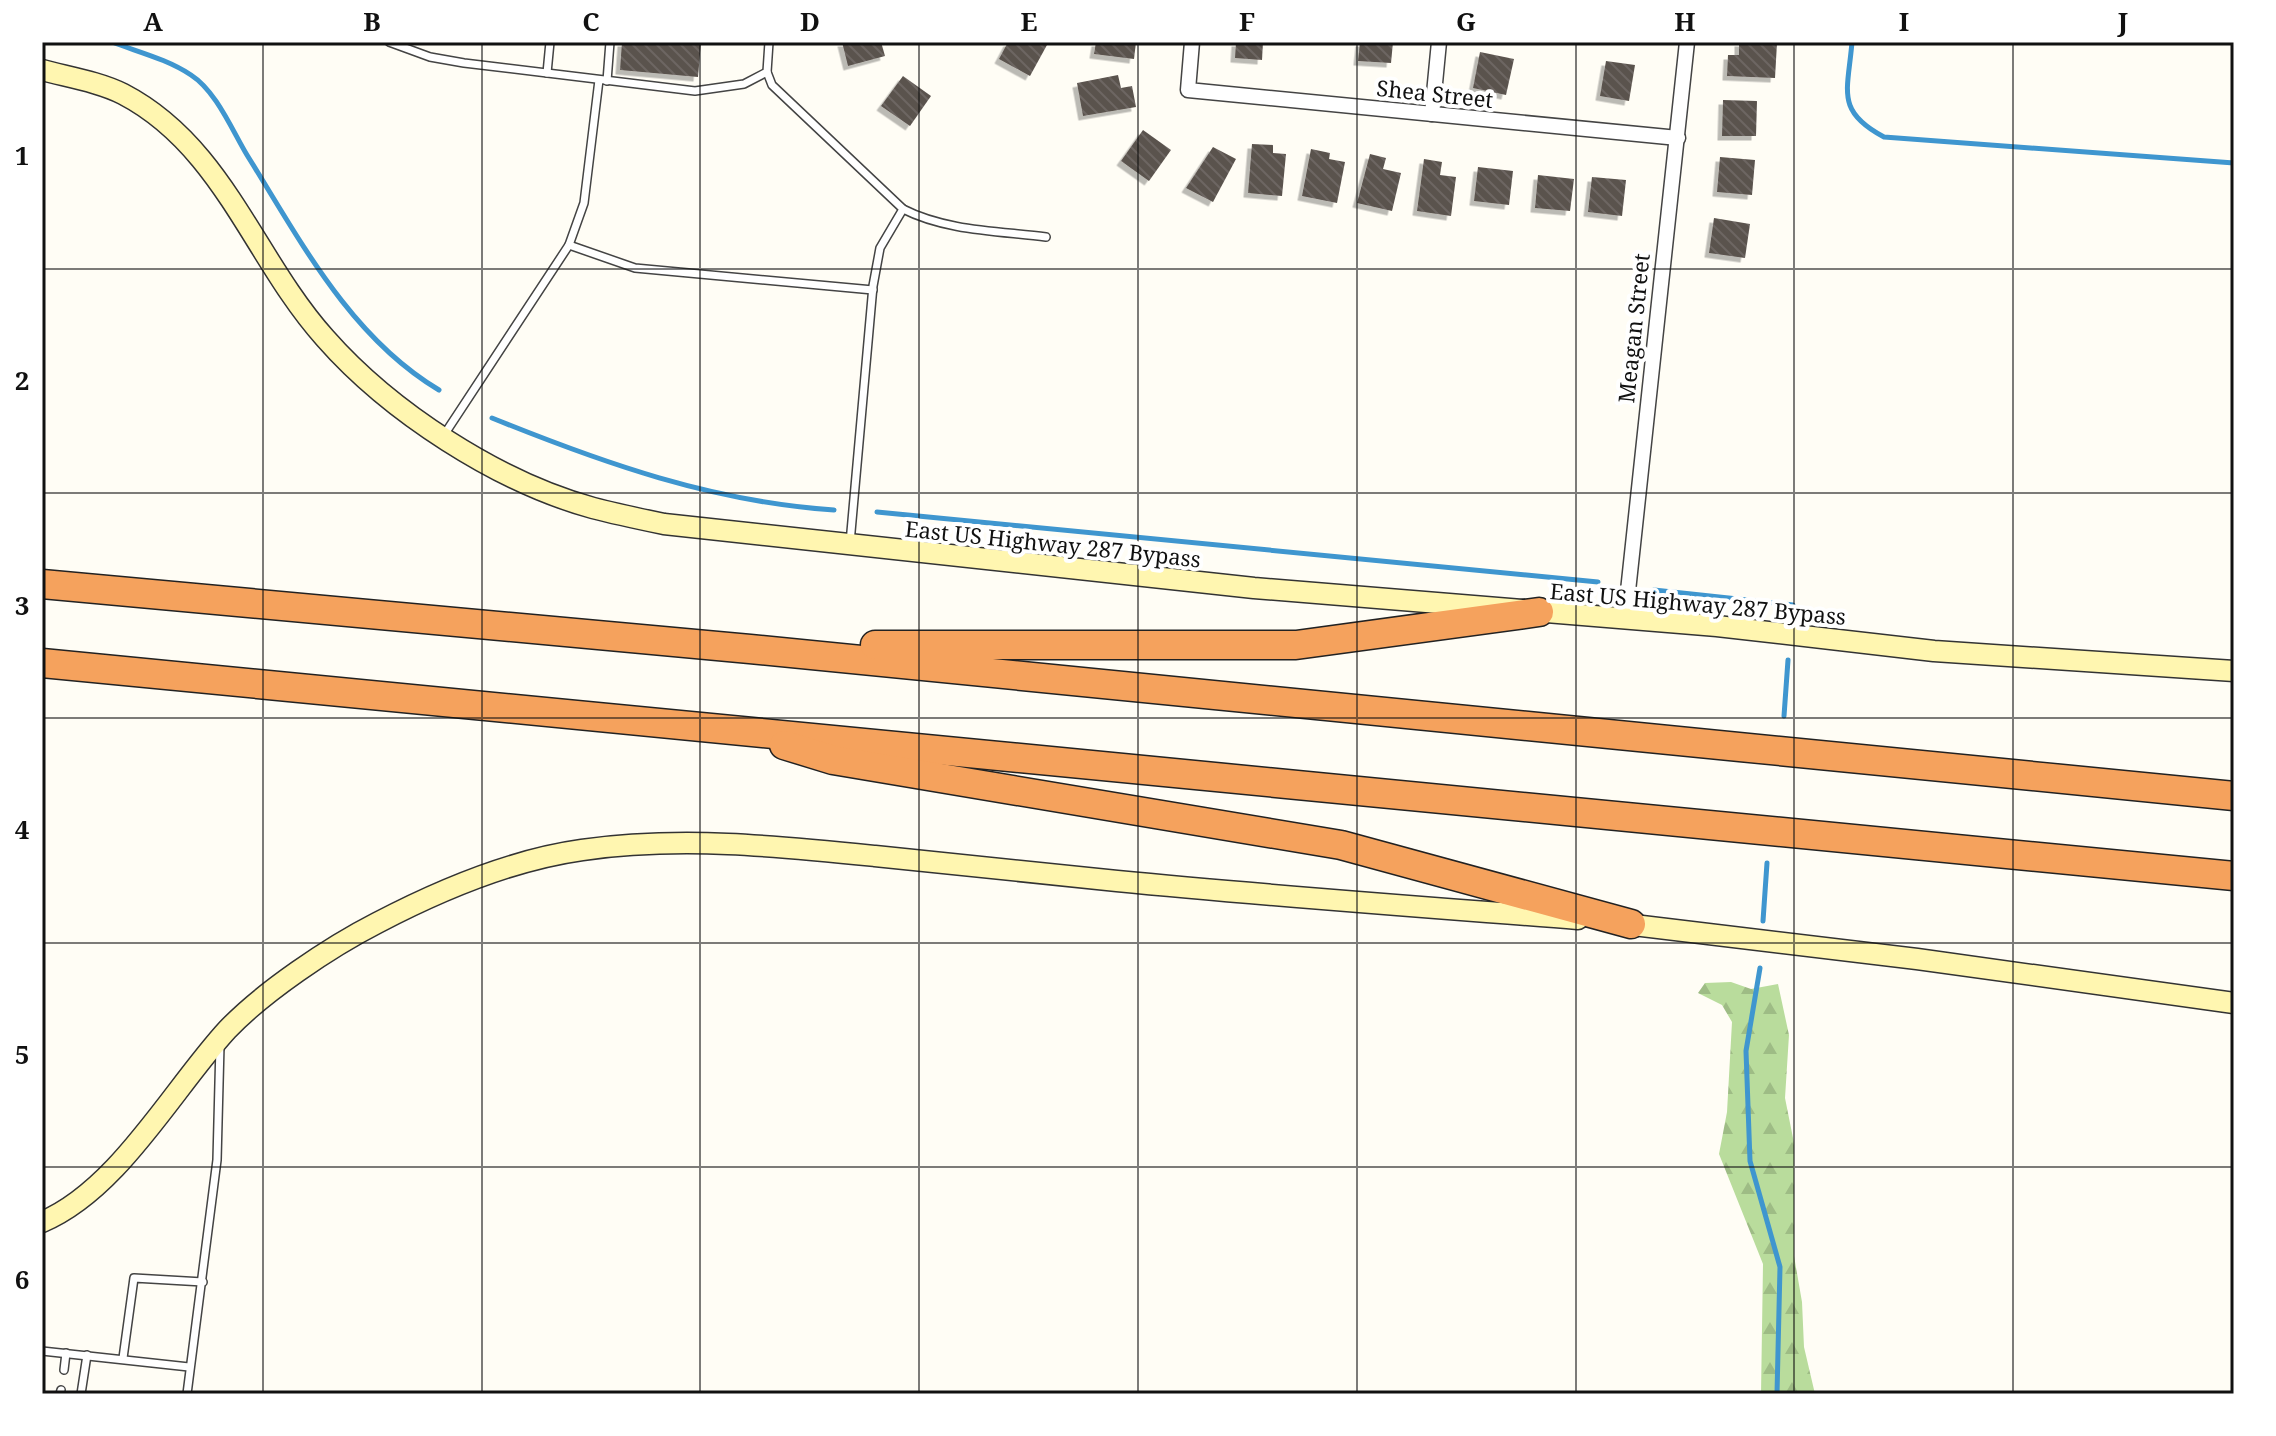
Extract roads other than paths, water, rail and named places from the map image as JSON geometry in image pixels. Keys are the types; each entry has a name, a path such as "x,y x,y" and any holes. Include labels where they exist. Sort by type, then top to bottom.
{"highway":[{"path":"42,584 553,631 2234,796"},
{"path":"553,631 592,621 890,646 1296,645 1539,612"},
{"path":"42,663 2234,876"},
{"path":"755,731 795,750 833,760 1341,845 1631,924"}],"main road":[{"name":"East US Highway 287 Bypass","path":"42,70 121,93 162,118 220,180 299,307 326,340 378,388 442,436 536,488 591,508 664,524 1254,588 1625,619 1934,651 2234,671"},
{"path":"42,1222 61,1214 102,1180 220,1039 257,1001 360,933 447,890 518,863 565,853 672,842 760,844 1155,885 1631,924 1917,959 2234,1003"}],"street":[{"name":"Shea Street","path":"1192,42 1188,90 1678,138"},
{"path":"1432,114 1439,42"},
{"name":"Meagan Street","path":"1625,619 1687,42"}],"lane":[{"path":"389,42 454,61 695,91 744,84 767,72"},
{"path":"547,73 550,42"},
{"path":"442,436 569,245 584,203 610,42"},
{"path":"769,42 767,72 772,85 903,209 924,219 947,224 1046,237"},
{"path":"850,546 873,290 880,248 903,209"},
{"path":"569,245 635,268 873,290"},
{"path":"187,1394 217,1160 220,1039"},
{"path":"123,1358 134,1278 203,1282"},
{"path":"42,1358 42,1351 189,1367"},
{"path":"64,1370 66,1353"},
{"path":"81,1394 87,1355"}],"waterway":[{"path":"112,42 172,64 200,82 223,112 308,253 353,315 407,368 439,390"},
{"path":"1852,42 1847,87 1851,108 1868,127 1884,137 2234,163"},
{"path":"492,418 659,478 745,499 834,510"},
{"path":"877,512 1598,582"},
{"path":"1654,590 1793,605 1792,617"},
{"path":"1784,716 1788,660"},
{"path":"1763,921 1767,863"},
{"path":"1760,968 1746,1051 1750,1161 1780,1267 1777,1394"}]}
